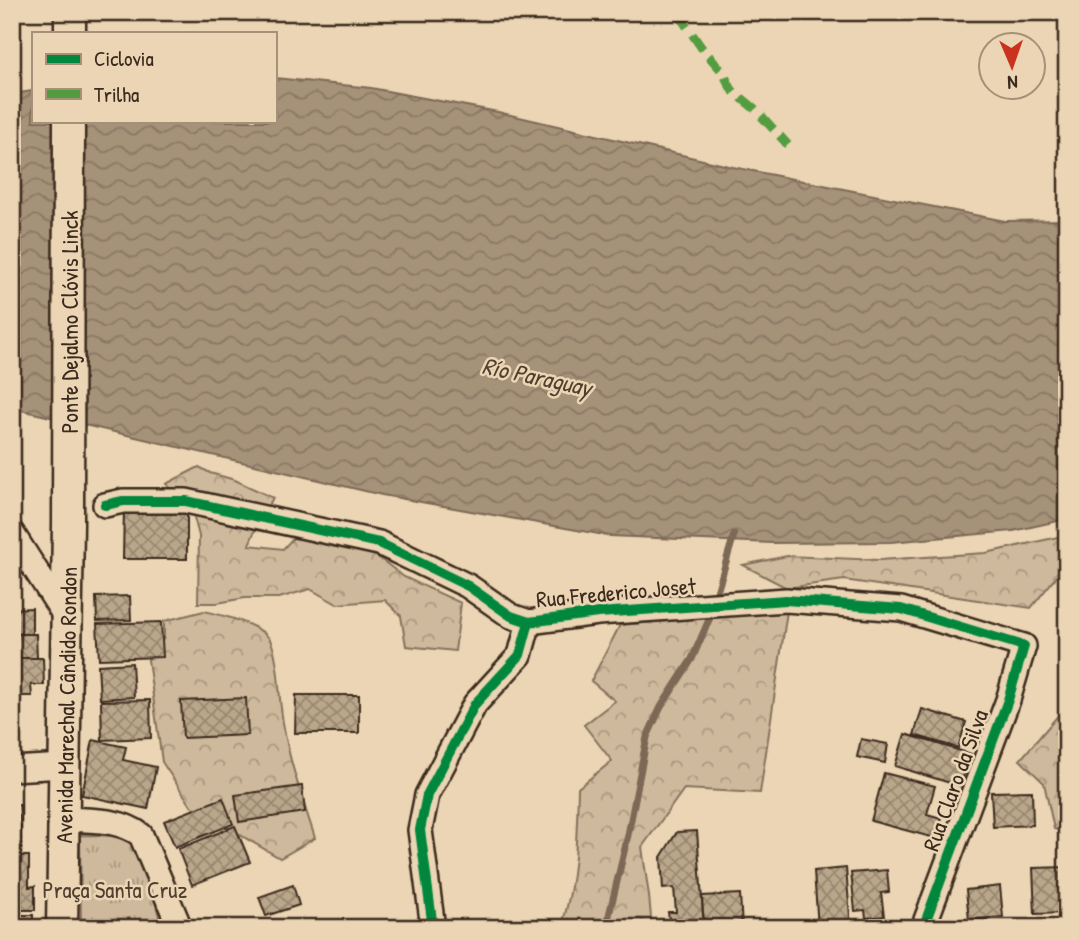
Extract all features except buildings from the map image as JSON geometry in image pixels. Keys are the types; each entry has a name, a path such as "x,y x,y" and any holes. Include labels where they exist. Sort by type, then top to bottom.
{"main road":[{"path":"70,12 70,32"},
{"name":"Ponte Dejalmo Clóvis Linck","path":"68,524 69,122"},
{"name":"Avenida Marechal Cândido Rondon","path":"62,928 68,524"}],"street":[{"name":"Rua Frederico Joset","path":"105,505 123,502 186,501 379,543 468,586 511,616 529,622 598,613 786,600 901,609 1024,646"},
{"path":"12,533 67,619"},
{"path":"433,928 420,830 427,795 475,704 520,656 529,622"},
{"name":"Rua Claro da Silva","path":"923,928 1007,700 1024,646"},
{"path":"12,769 64,766"},
{"path":"64,819 112,822 129,826 141,835 180,928"}],"green space":[{"path":"199,467 273,498 259,520 249,545 283,549 293,538 332,542 374,554 404,577 461,603 455,651 406,646 401,616 385,600 337,604 310,589 279,598 198,603 199,536 191,506 166,484"},
{"path":"1067,535 1067,567 1064,567 1031,608 844,580 787,588 743,565 787,556 879,560 986,553"},
{"path":"204,611 257,628 269,638 273,648 287,745 315,838 280,858 192,807 162,762 148,660 164,638 164,621"},
{"path":"787,611 760,793 684,789 642,847 652,928 561,928 573,876 578,788 612,761 584,725 615,701 591,681 620,625"},
{"path":"1067,705 1067,831 1054,829 1044,783 1020,760"},
{"name":"Praça Santa Cruz","path":"80,835 118,837 129,841 135,847 145,868 162,928 81,928"}],"water":[{"name":"Río Paraguay","path":"276,78 371,88 498,112 733,167 1005,221 1067,220 1067,519 1013,531 891,542 772,543 610,536 382,495 12,408 12,94 32,91 32,122 276,122"}],"waterway":[{"path":"717,592 734,535"},
{"path":"606,928 647,737 661,707 692,659 711,615"}],"marked path":[{"path":"677,12 701,47 722,71 732,90 755,109 788,145"}],"cycle path":[{"path":"105,505 123,501 186,501 379,543 468,586 511,616 529,622 598,613 786,600 901,609 1024,646 1008,700 923,928"},
{"path":"433,928 420,830 427,795 475,704 520,655 529,622"}]}
